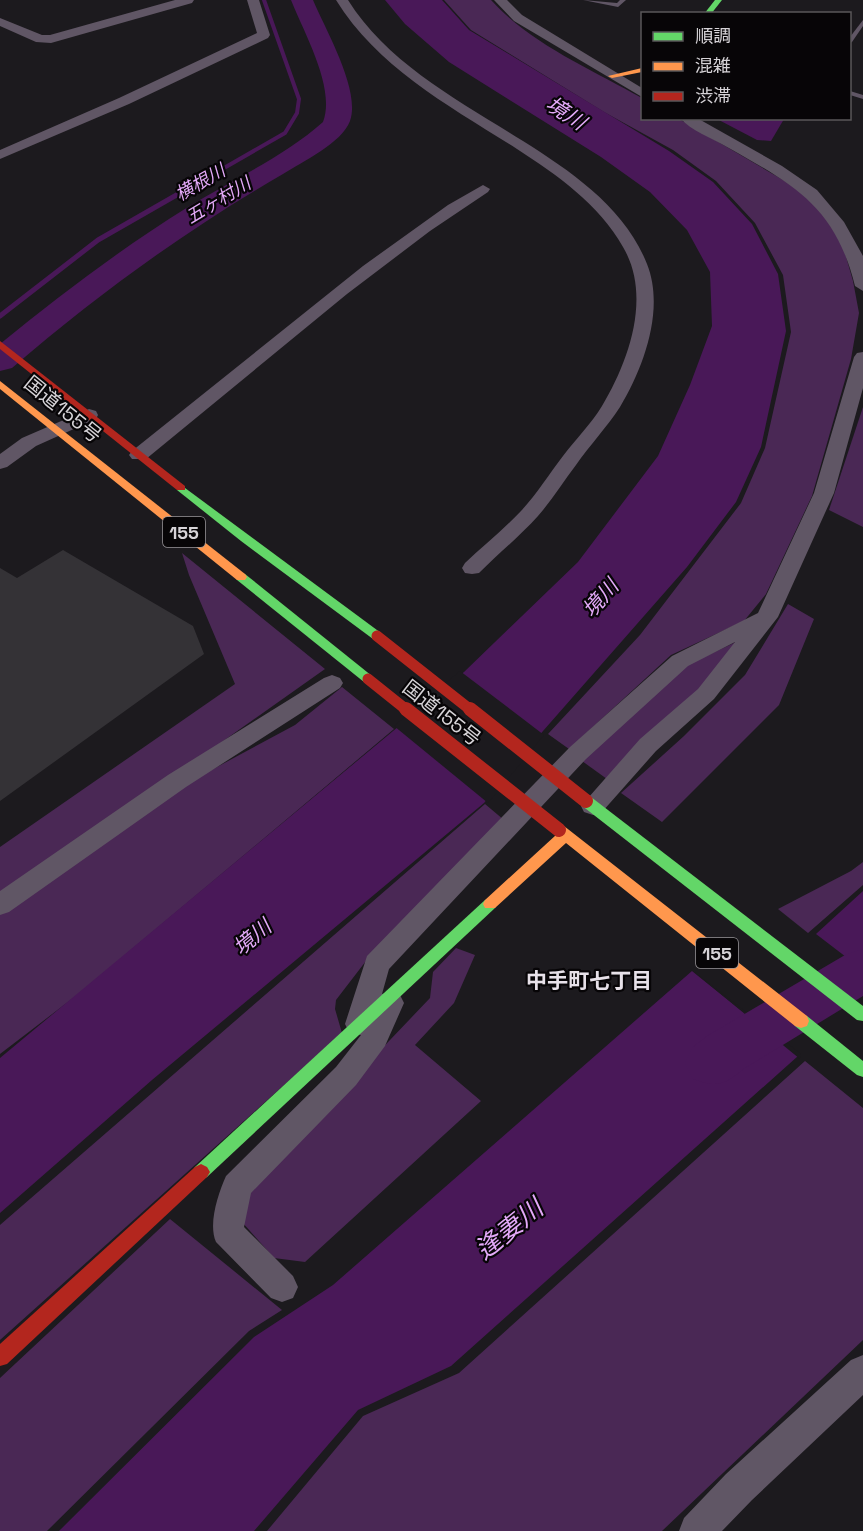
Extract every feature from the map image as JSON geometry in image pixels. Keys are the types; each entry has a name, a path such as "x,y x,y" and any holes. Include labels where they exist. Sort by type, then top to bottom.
{"main road":[{"path":"709,12 719,0"},
{"path":"612,76 641,70"},
{"name":"国道155号","path":"0,344 245,539 377,636 863,1015"},
{"name":"国道155号","path":"0,384 368,679 863,1070"},
{"path":"0,1358 564,834"}],"street":[{"path":"0,22 39,39 51,39 188,0"},
{"path":"0,155 124,101 264,35 253,0"},
{"path":"342,0 359,28 391,56 449,100 567,177 593,198 616,224 633,250 646,289 640,341 615,400 531,512 472,568"},
{"path":"501,0 518,18 641,92"},
{"path":"690,120 777,169 812,193 836,222 856,258 863,286"},
{"path":"139,455 176,428 260,355 411,237 483,189"},
{"path":"593,806 648,745 706,694 767,617 824,493 863,357"},
{"path":"0,463 29,442 89,415"},
{"path":"358,1027 377,964 578,753 680,661 767,617"},
{"path":"0,905 177,781 332,683"},
{"path":"282,1287 227,1232 237,1186 346,1076 375,1038 393,995"},
{"path":"697,1531 739,1487 862,1374"}],"lane":[{"path":"586,0 618,5 623,0"},
{"path":"851,38 863,22"}],"shaded area":[{"path":"444,0 491,0 507,16 543,43 641,97 641,120 681,120 795,187 822,212 843,246 859,313 851,359 812,496 766,594 744,621 671,655 569,749 548,734 640,635 741,503 765,448 791,332 783,275 755,223 716,181 673,150 604,112 471,30"},
{"path":"863,407 863,527 829,510"},
{"path":"182,553 325,669 0,899 0,847 235,684"},
{"path":"788,604 814,619 779,705 662,822 621,793 684,736 745,675"},
{"path":"736,642 700,695 607,779 582,761 687,665"},
{"path":"342,687 394,729 81,992 0,1054 0,913 178,788 295,725"},
{"path":"485,804 504,820 369,957 336,1000 335,1009 342,1033 0,1340 0,1225"},
{"path":"863,862 863,885 808,933 778,909 851,871"},
{"path":"456,948 475,955 454,1003 415,1045 481,1101 305,1262 274,1258 242,1222 251,1186 430,998 433,972"},
{"path":"805,1061 863,1108 863,1340 662,1531 267,1531 363,1416 459,1373"},
{"path":"170,1219 282,1310 249,1331 47,1531 0,1531 0,1378"}],"water":[{"name":"境川","path":"385,0 442,0 469,30 669,151 713,182 752,224 778,274 786,331 761,447 736,502 687,567 543,731 484,803 152,1080 0,1213 0,1058 464,672 578,562 658,456 690,385 712,326 710,272 687,230 650,192 601,157 449,62 405,24"},
{"path":"719,120 783,120 771,141 757,140"},
{"path":"863,891 863,970 816,934"},
{"path":"692,971 798,1056 451,1366 358,1410 254,1531 59,1531 254,1337 333,1285"}],"pier":[{"path":"460,671 544,735 488,803 394,726"},
{"path":"690,969 800,1053 801,1058 800,1059"}],"building":[{"path":"63,550 193,626 204,654 0,801 0,568 17,578"}],"waterway":[{"name":"横根川","path":"191,187 285,133 297,113 299,99 264,0"},
{"name":"五ヶ村川","path":"0,361 92,287 156,241 222,198 313,144 332,128 337,121 338,94 328,60 302,0"},
{"name":"横根川","path":"0,316 98,240 194,185"},
{"name":"逢妻川","path":"712,1063 726,1052 863,970"}],"traffic: fast":[{"path":"709,12 719,0"},
{"path":"181,488 245,539 377,636"},
{"path":"241,577 368,679"},
{"path":"586,801 863,1015"},
{"path":"201,1172 490,904"},
{"path":"801,1021 863,1070"}],"traffic: slow":[{"path":"612,76 641,70"},
{"path":"0,384 241,577"},
{"path":"559,830 801,1021"},
{"path":"490,904 565,835"}],"traffic: jam":[{"path":"0,344 181,488"},
{"path":"377,636 586,801"},
{"path":"368,679 559,830"},
{"path":"0,1357 201,1172"}],"district":[{"name":"中手町七丁目","path":"589,980"}]}
